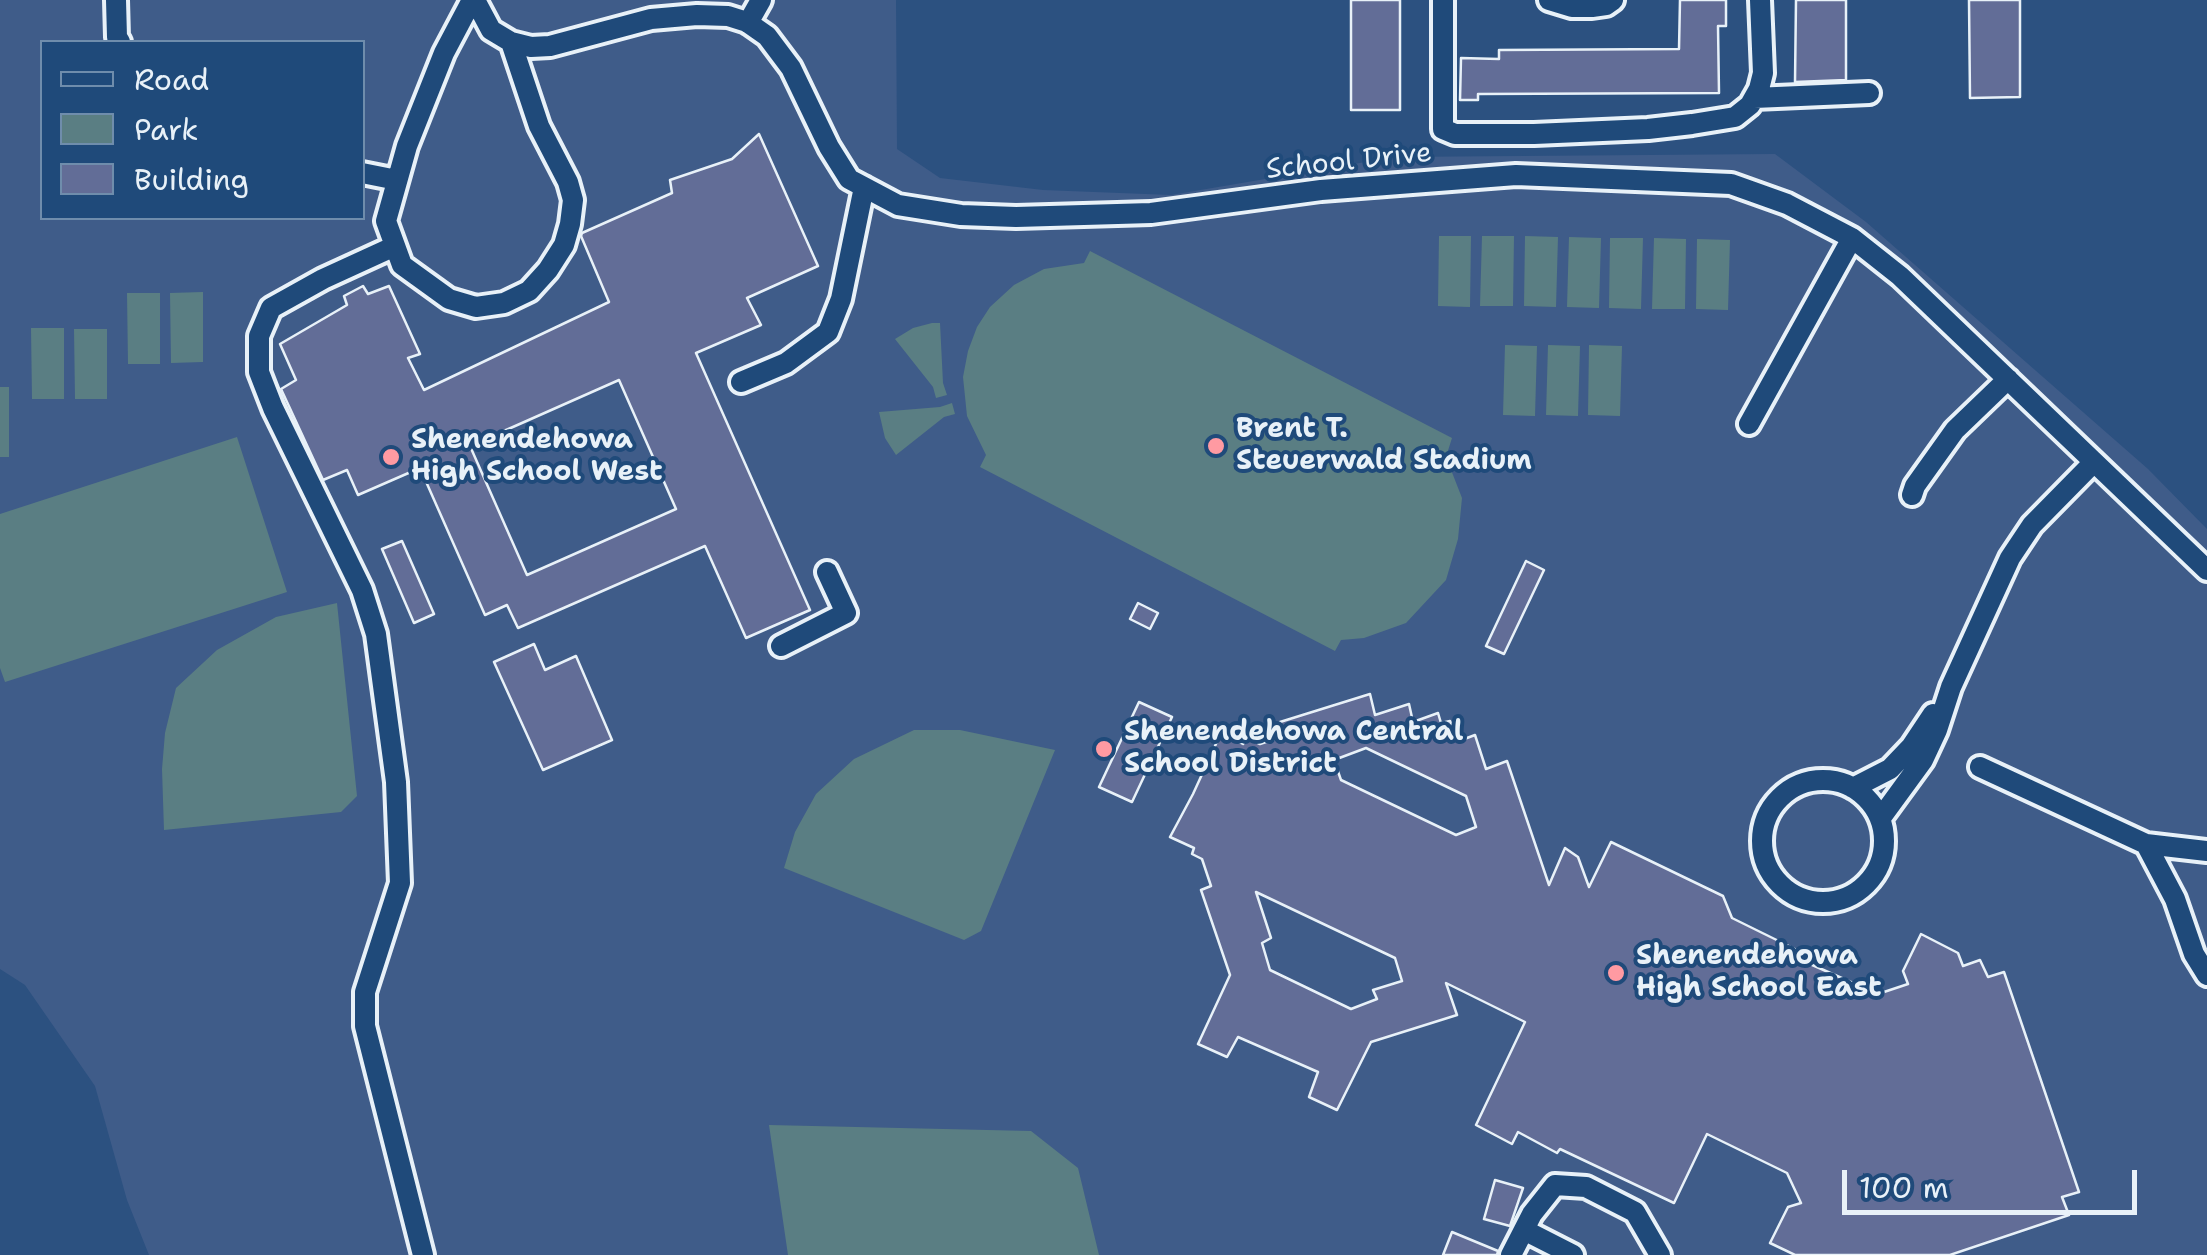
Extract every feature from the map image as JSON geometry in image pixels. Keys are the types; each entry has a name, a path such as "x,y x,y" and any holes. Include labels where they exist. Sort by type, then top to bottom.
{"street":[{"path":"116,0 118,40"},
{"path":"473,0 444,53 407,146 386,221 402,265 449,299 476,307 504,303 528,290 564,246 570,224 573,200 568,182 539,126 511,42"},
{"path":"473,0 491,30 511,42 531,47 550,46 651,19 728,16 748,23 761,0"},
{"path":"1443,0 1444,128 1450,133 1534,134 1648,129 1735,117 1750,105 1762,73 1760,0"},
{"path":"1549,0 1592,7 1613,0"},
{"name":"School Drive","path":"748,23 767,36 791,68 849,179 898,206 961,215 1016,217 1152,214 1320,190 1516,175 1732,184 1788,204 1852,238 1900,276 2207,570"},
{"path":"1754,98 1869,93"},
{"path":"365,175 397,180"},
{"path":"741,382 786,364 828,332 842,299 864,187"},
{"path":"1749,424 1852,238"},
{"path":"395,246 271,308 260,336 259,372 362,590 376,634 396,782 400,883 365,992 365,1026 423,1255"},
{"path":"1912,495 1955,430 2008,379"},
{"path":"1880,819 1922,760 1937,730 1951,687 2010,558 2032,525 2094,462"},
{"path":"780,646 846,613 827,572"},
{"path":"1853,788 1890,769 1911,747 1951,687"},
{"path":"1980,767 2146,844 2207,850"},
{"path":"1812,781 1834,781 1853,788 1870,801 1880,819 1884,838 1882,858 1874,876 1861,890 1824,903 1805,900 1787,891 1773,878 1764,860 1761,840 1776,801 1792,788 1812,781"},
{"path":"2146,844 2207,975"},
{"path":"1511,1255 1532,1214 1556,1185 1586,1188 1635,1212 1660,1255"},
{"path":"1524,1230 1572,1255"}],"shaded area":[{"name":"Shenendehowa Central School District","path":"0,0 896,0 897,149 940,178 1043,190 1171,195 1395,157 1775,154 1866,222 2148,469 2207,529 2207,1255 149,1255 127,1200 95,1086 25,985 0,969"}],"green space":[{"path":"1439,236 1471,236 1470,307 1438,306"},
{"path":"1482,236 1514,236 1513,306 1480,306"},
{"path":"1525,236 1558,237 1556,307 1524,306"},
{"path":"1569,237 1601,238 1599,308 1567,307"},
{"path":"1610,238 1643,238 1641,309 1609,308"},
{"path":"1654,238 1686,239 1685,309 1652,309"},
{"path":"1697,239 1730,240 1728,310 1696,309"},
{"name":"Brent T. Steuerwald Stadium","path":"1090,251 1452,438 1446,457 1462,498 1458,539 1446,580 1406,623 1364,638 1341,640 1335,651 980,467 986,455 967,416 963,377 977,327 990,307 1014,285 1044,269 1084,263"},
{"path":"203,292 203,362 171,363 170,293"},
{"path":"127,293 160,293 160,364 128,364"},
{"path":"940,323 947,395 936,398 933,387 895,339"},
{"path":"31,328 64,328 64,399 32,399"},
{"path":"74,329 107,329 107,399 75,399"},
{"path":"1505,345 1537,346 1535,416 1503,415"},
{"path":"1548,345 1580,346 1578,416 1546,415"},
{"path":"1589,345 1622,346 1620,416 1588,415"},
{"path":"0,387 9,387 9,457 0,457"},
{"path":"952,403 955,414 944,417 896,455 885,438 879,412"},
{"path":"237,437 287,592 5,682 0,668 0,514"},
{"path":"337,603 357,796 341,812 164,830 165,733 176,688 217,650 276,617"},
{"path":"914,730 960,730 1055,750 981,931 964,940 784,868 795,832 816,794 854,759"},
{"path":"769,1125 1031,1131 1078,1168 1099,1255 788,1255"}],"building":[{"path":"1351,0 1400,0 1400,110 1351,110"},
{"path":"1680,0 1726,0 1726,26 1718,26 1719,93 1478,94 1478,100 1460,100 1461,58 1499,59 1499,50 1679,49"},
{"path":"1796,0 1846,0 1846,80 1795,82"},
{"path":"1969,0 2020,0 2020,97 1970,98"},
{"name":"Shenendehowa High School West","path":"759,134 818,266 747,298 761,325 696,353 810,610 746,638 705,546 518,628 507,605 485,615 420,468 358,495 347,470 323,480 281,389 296,380 280,344 347,305 344,296 363,286 368,294 389,286 420,354 408,358 424,390 609,302 582,233 672,193 670,180 732,159","holes":["619,380 676,509 527,575 470,446"]},
{"path":"402,541 434,614 414,623 382,549"},
{"path":"1526,561 1544,570 1504,654 1486,646"},
{"path":"1138,603 1158,613 1150,629 1130,619"},
{"path":"534,644 545,670 576,656 612,740 543,770 494,662"},
{"name":"Shenendehowa High School East","path":"1370,694 1375,715 1409,704 1413,722 1438,713 1441,723 1450,721 1459,741 1475,735 1486,769 1507,761 1549,885 1565,848 1578,857 1589,887 1611,842 1723,896 1732,918 1803,953 1810,964 1878,994 1908,984 1903,971 1921,934 1958,953 1963,966 1980,960 1988,977 2004,972 2079,1192 2062,1197 2069,1215 1950,1255 1795,1255 1770,1243 1788,1207 1801,1203 1787,1173 1707,1134 1674,1203 1518,1132 1512,1144 1476,1125 1525,1022 1446,983 1457,1015 1371,1042 1337,1110 1309,1097 1318,1072 1238,1037 1227,1057 1198,1044 1230,975 1201,890 1211,886 1202,859 1192,854 1194,848 1170,837 1221,733 1243,744 1247,738 1260,744 1284,736 1280,722","holes":["1366,748 1466,796 1476,827 1456,835 1341,780 1334,760","1256,892 1395,958 1402,981 1373,990 1377,999 1351,1009 1270,970 1262,943 1271,938"]},
{"path":"1139,702 1172,717 1132,802 1099,787"},
{"path":"1495,1180 1523,1188 1510,1226 1484,1219"},
{"path":"1452,1232 1498,1251 1497,1255 1443,1255"}],"place":[{"name":"Brent T. Steuerwald Stadium","path":"1216,446"},
{"name":"Shenendehowa High School West","path":"391,457"},
{"name":"Shenendehowa Central School District","path":"1104,749"},
{"name":"Shenendehowa High School East","path":"1616,973"}]}
